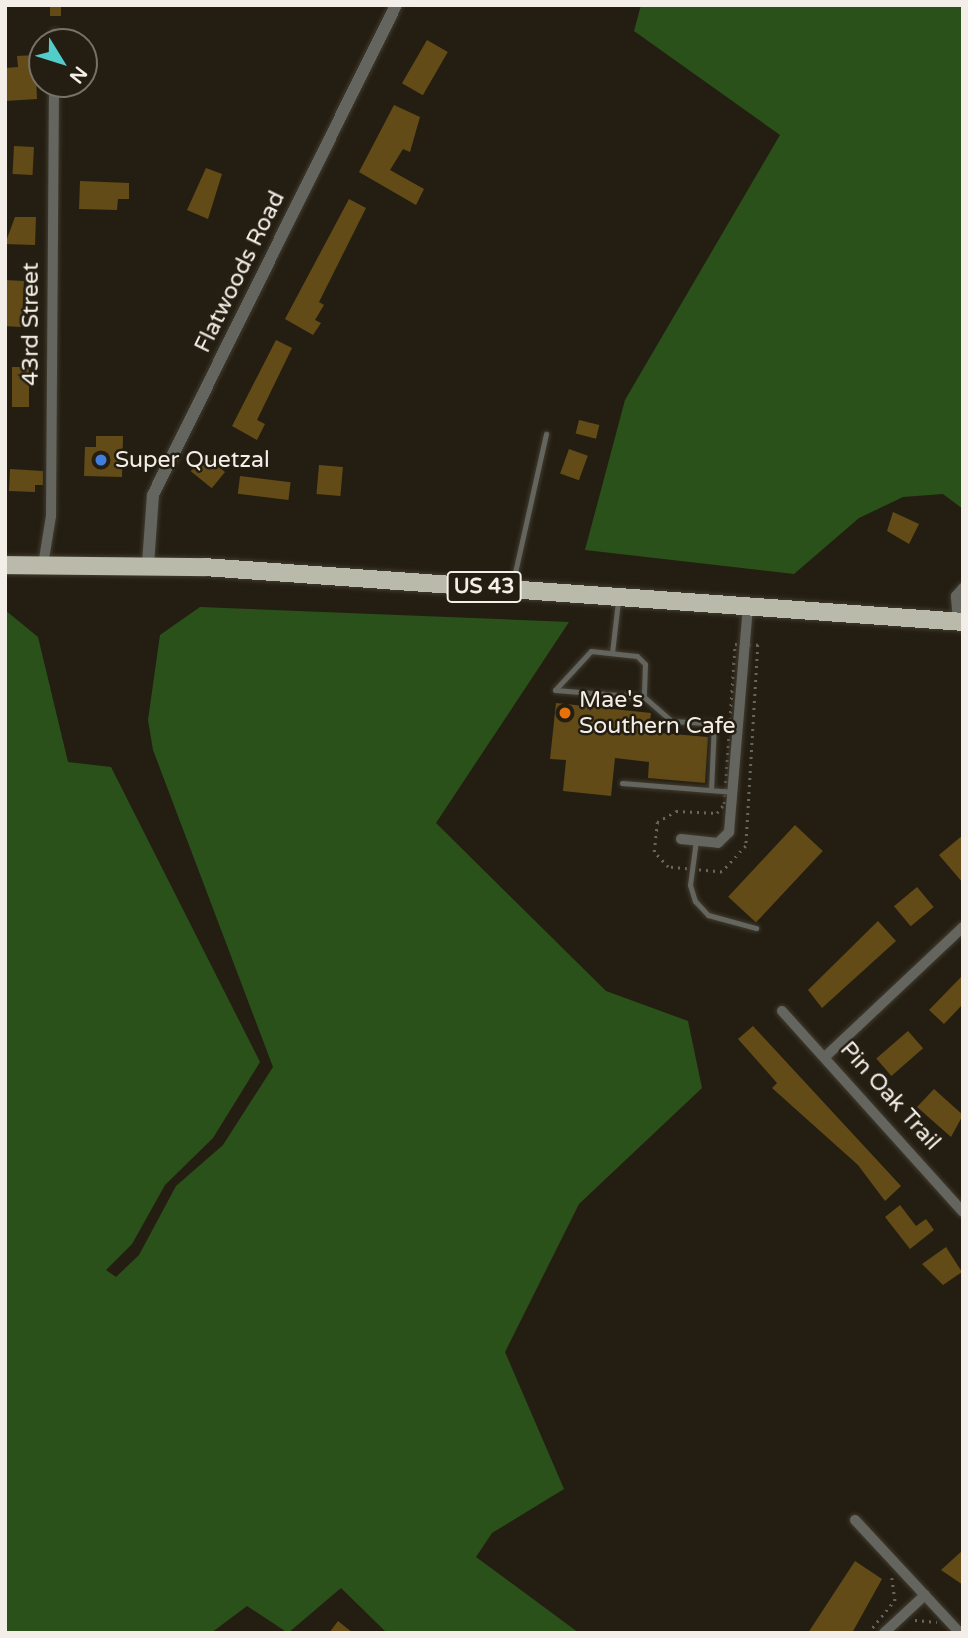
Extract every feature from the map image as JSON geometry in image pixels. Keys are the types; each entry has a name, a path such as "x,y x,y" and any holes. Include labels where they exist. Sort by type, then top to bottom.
{"highway":[{"name":"US 43","path":"5,565 148,564 961,620"}],"street":[{"name":"Flatwoods Road","path":"148,564 153,495 396,5"},
{"name":"43rd Street","path":"43,565 51,516 54,98"},
{"path":"961,620 956,596 963,588"},
{"path":"681,839 718,843 729,832 748,606"},
{"path":"826,1056 963,927"},
{"name":"Pin Oak Trail","path":"782,1011 953,1195 963,1212"},
{"path":"953,1195 963,1187"},
{"path":"855,1520 960,1633"},
{"path":"884,1633 925,1595"}],"lane":[{"path":"512,589 546,434"},
{"path":"612,653 619,597"},
{"path":"644,696 645,664 637,656 612,653 591,652 579,659 555,690 644,696 672,721 739,725"},
{"path":"710,790 714,725"},
{"path":"622,783 734,792"},
{"path":"696,841 690,886 695,901 708,915 756,928"}],"path":[{"path":"868,1633 892,1603 895,1582 883,1569"},
{"path":"892,1603 910,1622 927,1619 934,1625 944,1616"}],"green space":[{"path":"641,5 963,5 963,509 943,494 903,497 859,518 794,574 585,550 625,400 780,135 634,31"},
{"path":"200,607 569,622 436,823 606,991 688,1021 702,1088 579,1204 505,1352 564,1489 492,1533 476,1557 579,1633 387,1633 341,1588 288,1633 247,1606 211,1633 5,1633 5,610 38,637 68,762 111,767 260,1062 213,1138 165,1185 132,1244 106,1270 116,1277 139,1255 176,1186 223,1145 273,1067 153,750 148,720 160,635"}],"building":[{"path":"50,5 61,5 61,16 50,16"},
{"path":"427,40 448,52 423,95 402,83"},
{"path":"28,55 28,98 37,99 5,101 5,68 18,67 17,56"},
{"path":"394,105 420,117 410,152 403,149 390,170 424,189 416,205 359,172"},
{"path":"14,146 34,147 33,175 13,174"},
{"path":"206,168 222,174 208,219 187,210"},
{"path":"80,181 129,183 129,199 118,199 117,210 79,209"},
{"path":"349,199 366,208 319,302 324,305 315,320 321,323 313,335 285,319"},
{"path":"15,217 36,217 35,245 5,244"},
{"path":"5,280 24,281 22,327 5,326"},
{"path":"276,340 292,348 257,420 265,424 257,440 232,426"},
{"path":"12,367 29,367 29,407 12,407"},
{"path":"579,420 599,425 596,439 576,434"},
{"path":"96,436 123,436 122,477 84,476 85,447 96,447"},
{"path":"569,449 588,456 579,480 560,473"},
{"path":"204,455 225,472 212,488 191,471"},
{"path":"319,465 343,467 340,496 316,494"},
{"path":"10,469 43,471 43,485 35,485 35,492 9,491"},
{"path":"240,476 291,482 288,500 238,494"},
{"path":"893,512 919,524 909,544 887,531"},
{"path":"556,703 651,713 649,732 708,737 705,783 648,778 649,762 615,758 611,796 563,791 566,760 550,759"},
{"path":"795,825 823,851 756,923 728,897"},
{"path":"963,835 963,883 939,855"},
{"path":"917,887 934,907 911,926 894,906"},
{"path":"878,921 896,941 822,1008 808,990"},
{"path":"963,975 963,1004 944,1024 929,1010"},
{"path":"753,1026 901,1186 885,1201 858,1165 772,1088 777,1083 738,1039"},
{"path":"908,1031 923,1048 891,1076 876,1059"},
{"path":"934,1089 963,1115 951,1137 917,1107"},
{"path":"900,1205 916,1226 926,1219 934,1230 910,1249 885,1217"},
{"path":"946,1247 962,1272 943,1285 922,1264"},
{"path":"963,1550 963,1585 941,1570"},
{"path":"855,1561 882,1579 852,1633 808,1633"},
{"path":"338,1621 353,1633 329,1633"}],"place":[{"name":"Super Quetzal","path":"101,460"},
{"name":"Mae's Southern Cafe","path":"565,713"}]}
